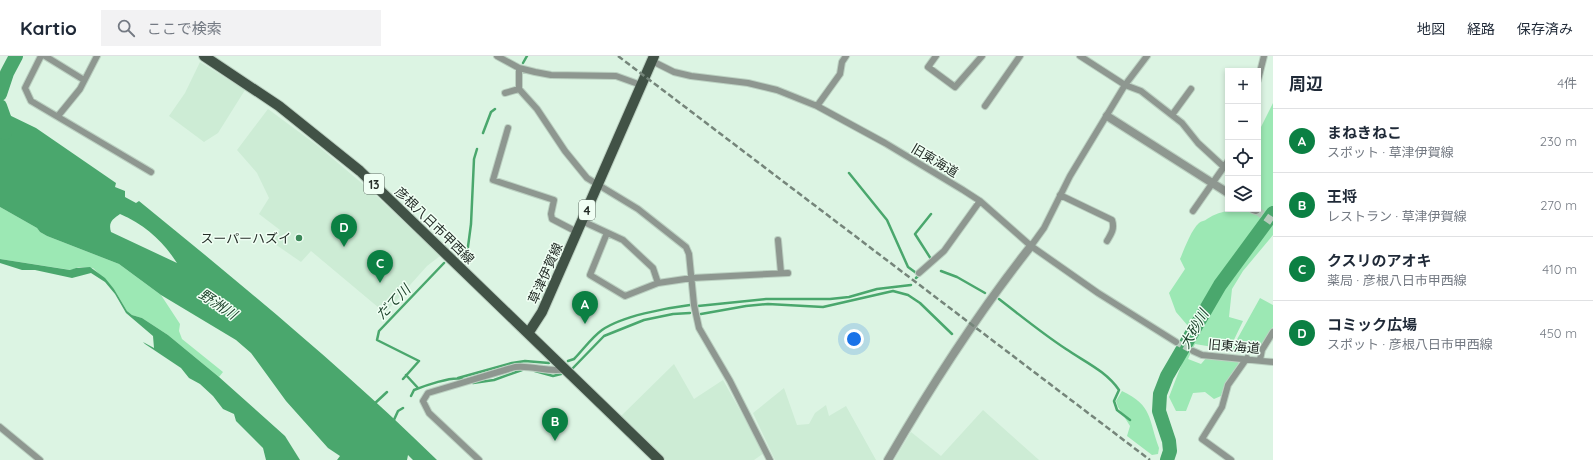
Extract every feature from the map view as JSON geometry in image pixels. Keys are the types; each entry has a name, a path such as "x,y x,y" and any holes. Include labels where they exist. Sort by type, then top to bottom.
{"main road":[{"name":"彦根八日市甲西線","path":"204,56 279,106 360,171 529,332"},
{"name":"草津伊賀線","path":"529,332 542,312 653,58"},
{"path":"529,332 659,460"}],"street":[{"path":"41,56 25,88 31,101 151,172"},
{"path":"46,56 84,80"},
{"path":"58,116 84,80 97,56"},
{"path":"497,56 519,68 551,75 616,76 641,85"},
{"path":"817,106 840,74 842,62 846,56"},
{"path":"936,56 928,67 954,86 982,56"},
{"path":"985,106 1020,56"},
{"path":"1080,56 1125,85 1141,91 1182,123 1198,143 1224,167 1193,211"},
{"path":"888,460 931,388 1004,280 1044,228 1060,195 1125,85 1147,56"},
{"path":"1261,68 1264,56"},
{"name":"旧東海道","path":"653,58 674,72 691,76 748,82 777,90 817,106 935,172 980,201 1031,246 1098,293 1176,342"},
{"path":"519,68 519,89 537,109 566,152 587,178 638,209 680,240 686,247 689,254 694,305 699,328 736,394 770,460"},
{"path":"505,93 519,89"},
{"path":"1172,115 1191,89"},
{"path":"1107,116 1225,191"},
{"path":"508,128 493,180 554,200 551,214 552,219 577,232"},
{"path":"1060,195 1112,220 1114,225 1113,231 1107,241"},
{"path":"919,273 944,251 980,201"},
{"path":"582,221 623,240 653,268 658,283"},
{"path":"607,232 590,275 625,296 658,283 692,278 788,273"},
{"path":"778,240 781,273"},
{"path":"1260,360 1262,350 1273,332"},
{"name":"旧東海道","path":"1193,351 1202,355 1247,358 1273,362"},
{"path":"1231,460 1202,439 1222,407 1228,385 1247,358"},
{"path":"479,460 429,413 423,401 428,393 515,367 525,366 558,371 566,369"},
{"path":"0,427 40,460"}],"shaded area":[{"path":"200,62 245,90 218,133 204,142 169,116 185,93"},
{"path":"1273,103 1273,235 1243,271 1232,289 1229,317 1243,321 1231,346 1213,347 1195,344 1188,359 1201,364 1208,356 1235,359 1239,363 1225,383 1221,396 1214,399 1205,392 1193,393 1186,411 1176,411 1169,397 1189,345 1188,326 1176,312 1169,293 1185,269 1180,259 1191,235 1199,223 1225,211 1261,212 1261,127"},
{"path":"268,109 318,146 371,191 440,256 427,266 385,313 311,251 301,262 272,242 280,230 259,214 269,198 257,173 237,150"},
{"path":"0,207 37,228 40,232 47,236 119,264 161,295 180,324 179,331 182,339 223,372 219,377 168,335 142,318 132,315 127,311 114,289 93,268 79,267 71,270 0,259"},
{"path":"1260,298 1273,305 1273,327 1258,354 1230,352"},
{"path":"674,364 694,399 723,380 764,453 754,460 665,460 620,417"},
{"path":"784,388 797,425 809,424 815,413 826,405 829,416 846,406 876,460 775,460 753,413"},
{"path":"1122,391 1139,402 1148,414 1159,448 1158,454 1152,455 1127,436 1130,426 1116,401"},
{"path":"983,410 1039,460 894,460 911,432 941,456"}],"water":[{"name":"野洲川","path":"5,113 36,128 116,183 115,187 125,191 125,197 136,203 139,201 253,295 365,392 437,460 413,460 408,455 407,460 337,460 340,456 328,448 286,401 251,353 236,340 161,295 119,264 47,236 40,232 37,228 0,207 0,117","holes":["120,214 145,228 159,240 177,263 111,232 111,223"]},
{"path":"0,259 70,270 90,267 105,278 114,289 127,311 132,315 142,318 168,335 219,377 285,436 300,460 266,460 263,448 236,421 234,414 223,409 213,396 200,384 189,378 181,368 143,342 154,348 153,336 126,313 115,294 105,282 91,273 72,278 35,270 22,270 0,263"}],"waterway":[{"path":"0,94 7,73 16,56"},
{"name":"だて川","path":"523,63 527,56"},
{"path":"0,106 5,120 5,133"},
{"name":"だて川","path":"483,133 491,112 495,109"},
{"name":"だて川","path":"466,262 471,224 474,159 477,149"},
{"path":"849,173 887,220 908,267 919,275 916,278"},
{"name":"大砂川","path":"1167,460 1170,451 1169,441 1159,411 1160,394 1167,376 1220,285 1273,213"},
{"path":"931,214 915,234 931,259"},
{"name":"だて川","path":"403,379 419,361 377,340 379,331 444,263"},
{"path":"941,271 957,277 985,293"},
{"path":"698,306 766,299 830,299 849,297 877,289 911,285"},
{"path":"701,314 746,306 768,304 823,307 893,291 908,295 920,303 952,334"},
{"path":"999,299 1049,337 1108,377 1119,390 1114,401 1117,410 1130,420"},
{"path":"568,361 574,359 594,337 611,325 644,313 690,305"},
{"path":"573,368 604,336 644,320 673,314 690,313"},
{"path":"458,378 512,363 525,361 549,363"},
{"path":"473,383 494,380 522,370"},
{"path":"535,371 553,376 561,374"},
{"path":"406,375 418,388"},
{"path":"411,396 414,390 424,386 445,380 457,378 462,379"},
{"name":"だて川","path":"373,405 387,392"},
{"path":"393,422 398,411 403,408"}],"tunnel":[{"path":"1259,212 1273,222"},
{"path":"1176,342 1193,351"}],"railway":[{"path":"618,56 1150,460"}],"place":[{"name":"スーパーハズイ","path":"299,238"},
{"name":"コミック広場","path":"344,247"},
{"name":"クスリのアオキ","path":"380,283"},
{"name":"まねきねこ","path":"585,324"},
{"name":"王将","path":"555,441"}]}
